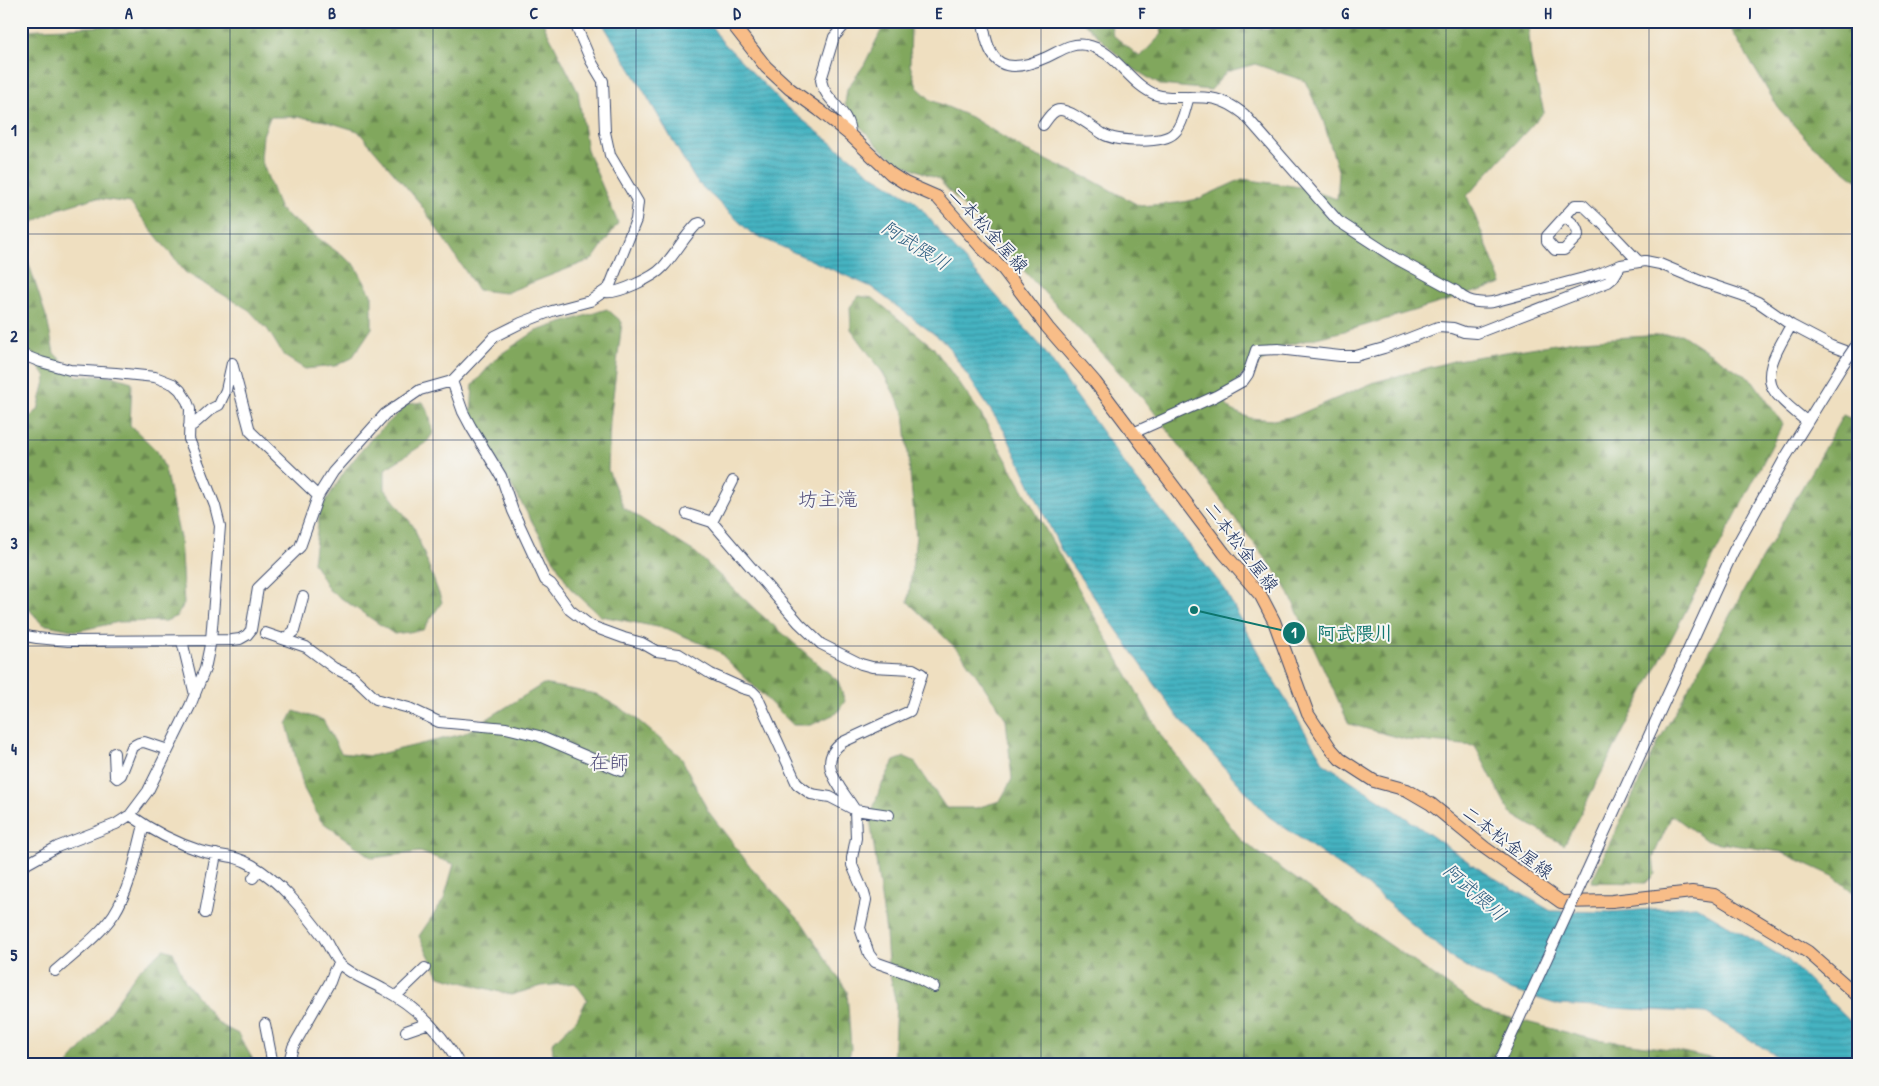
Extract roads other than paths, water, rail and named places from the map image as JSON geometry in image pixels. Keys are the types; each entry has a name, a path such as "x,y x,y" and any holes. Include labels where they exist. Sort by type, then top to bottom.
{"main road":[{"name":"二本松金屋線","path":"730,21 766,68 790,90 850,135 891,174 905,183 925,190 936,197 1004,270 1048,328 1095,382 1224,553 1261,596 1274,621 1308,714 1331,749 1340,759 1374,781 1407,790 1431,804 1485,848 1561,902 1622,900 1692,892 1714,895 1808,952 1858,996"}],"street":[{"path":"21,635 68,641 182,641 240,639 248,635 253,623 258,588 300,547 318,496 332,472 386,414 420,390 452,381 495,336 552,311 590,301 609,288 636,220 638,202 610,155 605,132 602,81 574,21"},
{"path":"848,21 834,37 821,80 828,96 845,116 850,127 850,135"},
{"path":"983,21 988,48 992,56 1000,63 1012,66 1027,64 1070,46 1087,45 1102,50 1139,86 1152,92 1165,97 1189,97 1226,101 1244,114 1338,221 1395,258 1456,291 1463,299 1484,303 1494,302 1599,274 1621,265 1645,261 1660,264 1702,282 1758,302 1791,325 1831,346 1858,356"},
{"path":"1043,125 1056,111 1061,110 1069,112 1106,136 1126,140 1158,140 1166,138 1175,132 1180,124 1189,97"},
{"path":"1565,217 1576,205 1583,205 1639,262"},
{"path":"604,292 618,292 663,268 681,242 700,224"},
{"path":"1133,433 1216,396 1243,381 1248,374 1256,350 1278,349 1356,356 1384,348 1438,327 1477,333 1608,282 1613,278 1621,265"},
{"path":"1791,325 1776,354 1769,374 1773,390 1806,422"},
{"path":"1498,1065 1733,552 1806,422 1858,343"},
{"path":"21,354 70,370 144,375 173,384 180,390 190,409 189,439 215,506 220,526 211,640 204,669 195,695 148,791 130,815 116,824 56,847 22,865"},
{"path":"189,426 219,405 226,390 232,363 250,431 318,496"},
{"path":"452,381 467,420 501,476 513,511 545,580 551,584 570,610 591,626 642,642 656,651 679,654 711,674 752,691 763,705 765,714 797,784 811,794 830,797 855,810 889,815"},
{"path":"712,522 733,481"},
{"path":"687,514 712,522 799,623 821,644 861,664 872,667 913,669 922,674 910,712 843,742 835,747 831,757 835,781 855,810 856,838 852,865 866,900 860,928 869,954 876,962 912,975 934,987"},
{"path":"284,639 294,631 303,597"},
{"path":"265,633 306,647 334,668 353,677 376,699 409,708 439,722 506,728 539,736 621,771"},
{"path":"182,641 195,695"},
{"path":"114,754 115,776 117,778 121,775 135,744 144,742 168,750"},
{"path":"130,815 144,825 181,844 202,851 240,858 256,874 272,879 305,914 324,938 340,964 412,1006 444,1039 460,1065"},
{"path":"21,823 21,838"},
{"path":"56,971 89,941 114,913 127,890 144,825"},
{"path":"205,913 216,854"},
{"path":"288,1065 293,1047 330,982 334,971 340,964"},
{"path":"396,996 425,968"},
{"path":"265,1024 273,1065"},
{"path":"406,1030 429,1024"}],"water":[{"path":"601,21 708,21 721,40 785,106 871,174 915,201 1040,345 1135,478 1224,588 1264,664 1324,763 1476,867 1551,911 1611,912 1695,906 1788,960 1858,1029 1858,1065 1784,1065 1775,1055 1706,1013 1559,1005 1507,989 1454,960 1368,886 1268,816 1175,713 1061,550 1005,432 946,343 871,287 751,233 696,181"}],"place":[{"name":"阿武隈川","path":"1194,610"}],"district":[{"name":"坊主滝","path":"828,498"},
{"name":"在師","path":"609,761"}]}
